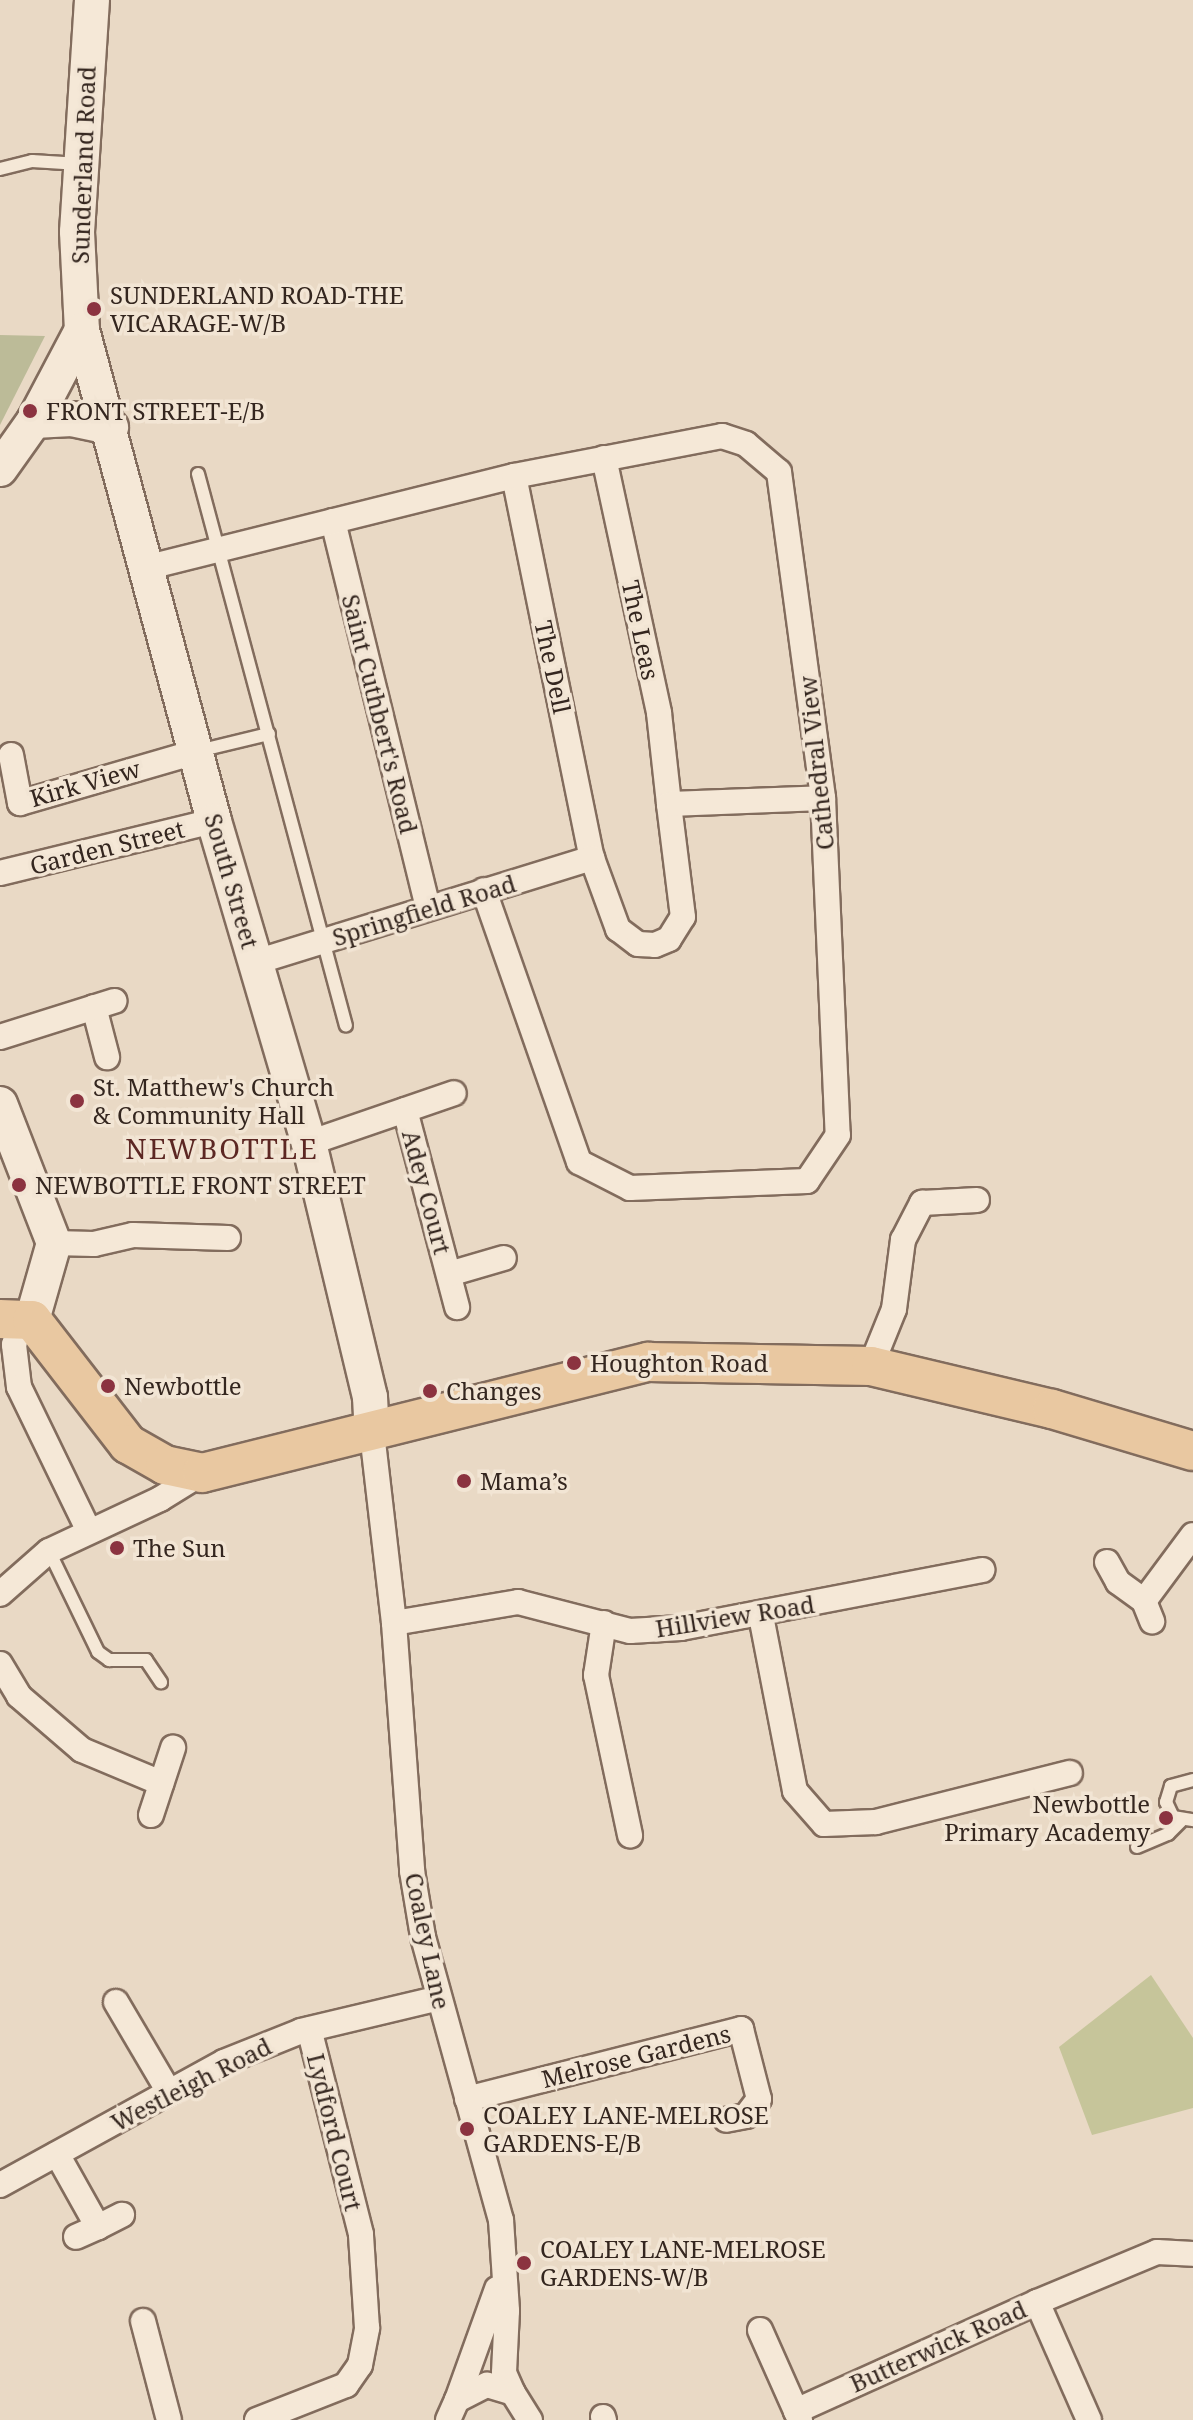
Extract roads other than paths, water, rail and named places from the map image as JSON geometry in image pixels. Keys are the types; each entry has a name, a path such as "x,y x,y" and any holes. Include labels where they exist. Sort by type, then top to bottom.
{"main road":[{"path":"18,1319 128,1444 165,1465 202,1473 648,1362 871,1366 1052,1409 1193,1451"}],"street":[{"name":"Sunderland Road","path":"82,330 80,164 92,0"},
{"path":"0,469 34,421 82,330"},
{"name":"South Street","path":"82,330 149,567 214,821 309,1143 366,1378 372,1433"},
{"path":"34,421 72,419 111,427"},
{"name":"Cathedral View","path":"149,567 514,476 722,436 746,444 779,472 823,798 838,1135 807,1181 630,1188 579,1162 484,890"},
{"name":"The Leas","path":"592,858 618,929 638,944 669,939 683,917 659,713 604,458"},
{"name":"The Dell","path":"514,476 592,858"},
{"name":"Saint Cuthbert's Road","path":"333,521 428,907"},
{"name":"Kirk View","path":"11,755 20,803 196,752"},
{"path":"669,804 823,798"},
{"name":"Garden Street","path":"0,873 214,821"},
{"name":"Springfield Road","path":"256,962 592,858"},
{"path":"0,1037 104,1004 107,1057"},
{"name":"Adey Court","path":"309,1143 454,1093"},
{"path":"0,1104 54,1243 18,1319 14,1345 19,1387 89,1531"},
{"name":"Adey Court","path":"405,1110 457,1307"},
{"path":"871,1366 894,1309 903,1240 922,1203 977,1200"},
{"path":"54,1243 94,1244 133,1235 228,1238"},
{"name":"Adey Court","path":"449,1274 504,1258"},
{"name":"Coaley Lane","path":"372,1433 394,1623 412,1871 439,1998 501,2220 505,2260 504,2373 530,2420"},
{"path":"0,1594 42,1556 202,1473"},
{"path":"1107,1562 1118,1582 1148,1611 1191,1544"},
{"name":"Hillview Road","path":"394,1623 518,1602 630,1631 761,1616 982,1570"},
{"path":"761,1616 795,1791 824,1824 876,1822 1070,1773"},
{"path":"604,1623 596,1675 630,1835"},
{"path":"0,1664 19,1696 82,1750 161,1783"},
{"path":"151,1815 173,1748"},
{"name":"Westleigh Road","path":"0,2185 224,2062 309,2029 439,1998"},
{"path":"116,2002 118,2032 169,2092"},
{"name":"Lydford Court","path":"257,2420 346,2385 360,2365 368,2294 361,2234 309,2029"},
{"name":"Melrose Gardens","path":"467,2099 741,2029 759,2099 746,2116 726,2120"},
{"path":"57,2154 87,2232 122,2215"},
{"name":"Butterwick Road","path":"760,2330 798,2416 1037,2302 1157,2252 1193,2254"},
{"path":"450,2414 476,2359 505,2260"},
{"path":"1037,2302 1089,2420"},
{"path":"143,2321 169,2420"},
{"path":"450,2414 487,2385 513,2393"}],"lane":[{"path":"0,169 32,161 80,164"},
{"path":"198,474 346,1026"},
{"path":"196,752 269,734"},
{"path":"42,1556 98,1652 109,1660 146,1660 161,1682"},
{"path":"1137,1847 1168,1834 1187,1821 1168,1810 1167,1793 1179,1781 1193,1780"}],"place":[{"name":"SUNDERLAND ROAD-THE VICARAGE-W/B","path":"94,309"},
{"name":"FRONT STREET-E/B","path":"30,411"},
{"name":"St. Matthew's Church & Community Hall","path":"77,1101"},
{"name":"NEWBOTTLE FRONT STREET","path":"19,1185"},
{"name":"Houghton Road","path":"574,1363"},
{"name":"Newbottle","path":"108,1386"},
{"name":"Changes","path":"430,1391"},
{"name":"Mama’s","path":"464,1481"},
{"name":"The Sun","path":"117,1548"},
{"name":"Newbottle Primary Academy","path":"1166,1818"},
{"name":"COALEY LANE-MELROSE GARDENS-E/B","path":"467,2129"},
{"name":"COALEY LANE-MELROSE GARDENS-W/B","path":"524,2263"}],"district":[{"name":"NEWBOTTLE","path":"222,1148"}]}
